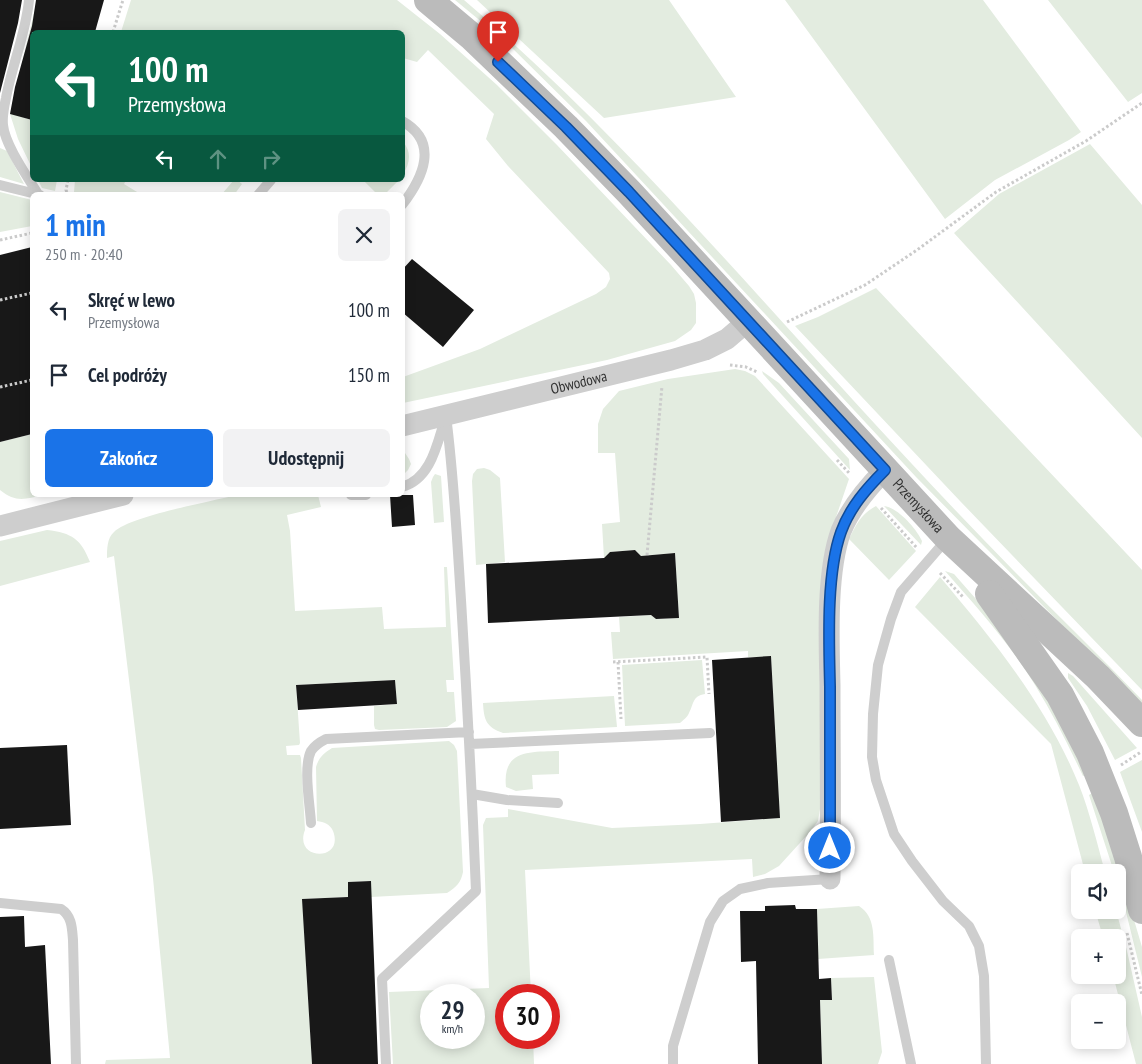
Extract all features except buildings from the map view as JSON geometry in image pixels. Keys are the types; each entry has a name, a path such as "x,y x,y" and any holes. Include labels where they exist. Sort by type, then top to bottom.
{"main road":[{"name":"Przemysłowa","path":"428,0 471,36 566,127 629,192 948,538 1098,677 1142,723"},
{"name":"Przemysłowa","path":"948,538 1018,632 1060,695 1093,762 1114,813 1128,857 1134,918"}],"street":[{"name":"Obwodowa","path":"405,425 705,350 727,339 748,321"},
{"path":"830,879 829,639 831,587 835,556 848,516 865,491 885,470"},
{"path":"0,526 115,497"}],"lane":[{"path":"29,0 26,20 3,112 3,125 7,139 30,179"},
{"path":"405,123 411,126 420,136 425,146 426,159 419,177 405,200"},
{"path":"261,192 269,182"},
{"path":"0,185 30,192"},
{"path":"405,486 412,484 426,470 446,416"},
{"path":"386,1064 382,980 476,891 470,744 451,457 446,416"},
{"path":"948,538 901,592 888,628 878,664 873,714 872,757 876,780 894,834 912,861 943,900 969,926 979,946 984,976 986,1064"},
{"path":"311,823 308,763 311,753 317,744 326,739 469,732"},
{"path":"470,744 710,733"},
{"path":"472,794 507,800 558,803"},
{"path":"673,1064 673,1046 710,922 723,901 740,890 768,882 830,879"},
{"path":"0,903 61,909 67,913 71,922 73,940 76,1064"},
{"path":"889,960 911,1064"}],"path":[{"path":"114,30 123,0"},
{"path":"787,322 865,285 917,250 996,192 1086,141 1142,102"},
{"path":"0,240 30,233"},
{"path":"0,300 30,293"},
{"path":"726,366 746,367 756,371 762,378"},
{"path":"0,387 30,380"},
{"path":"647,555 662,384"},
{"path":"831,454 963,598"},
{"path":"613,662 707,657 709,694"},
{"path":"618,662 622,737"},
{"path":"1119,766 1141,752"},
{"path":"1134,918 1142,995"}],"shaded area":[{"path":"37,0 52,0 44,30 30,30 30,77 19,116 30,119 30,164 18,139 10,114"},
{"path":"131,0 397,0 440,34 497,85 671,265 694,294 696,323 691,330 675,341 607,360 405,403 405,376 480,349 596,294 606,287 610,279 609,273 508,166 486,139 494,114 428,50 417,62 405,59 405,30 122,30"},
{"path":"455,0 464,0 516,46 617,144 953,508 1142,700 1142,708 916,477 586,121 506,42"},
{"path":"477,0 669,0 736,97 604,118"},
{"path":"785,0 983,0 1081,132 995,180 945,219"},
{"path":"1048,0 1142,0 1142,93 1128,102"},
{"path":"1090,144 1142,205 1142,438 954,233 999,194"},
{"path":"405,145 409,154 405,170"},
{"path":"0,148 7,151 24,184 0,177"},
{"path":"39,182 57,182 55,191 42,188"},
{"path":"75,182 125,182 124,184 137,192 74,192"},
{"path":"232,182 242,184 236,192 224,192"},
{"path":"365,182 397,182 387,192 375,192"},
{"path":"0,192 30,200 30,226 0,232"},
{"path":"876,288 1142,570 1142,690 795,326 818,317"},
{"path":"735,369 745,371 755,376 849,479 834,523 818,821 779,866 765,874 753,877 752,859 525,870 530,984 495,984 495,1049 533,1049 534,1064 393,1064 389,992 420,991 420,1049 485,1049 485,988 489,988 483,825 486,818 508,817 508,809 612,828 780,818 771,657 748,657 748,651 613,659 611,632 620,632 619,617 651,615 656,619 679,618 675,553 641,556 635,550 610,552 604,558 602,524 620,522 615,453 598,453 598,424 603,409 619,391 668,379"},
{"path":"762,371 779,383 849,459 850,470 763,374"},
{"path":"30,434 30,497 34,497 21,499 11,497 0,490 0,442"},
{"path":"405,453 411,464 405,473"},
{"path":"484,468 500,478 505,562 476,565 472,481 473,474 477,469"},
{"path":"435,474 441,476 444,522 434,523 431,482"},
{"path":"227,497 318,497 321,507 287,515 290,531 295,611 382,607 384,629 446,627 444,567 447,567 454,680 446,680 447,692 454,692 456,721 447,727 375,729 374,706 397,704 395,680 296,685 300,743 299,745 286,746 287,755 300,755 301,758 305,830 303,840 306,848 319,854 332,848 335,841 330,827 317,821 316,767 324,754 332,748 449,741 457,751 463,872 458,884 447,893 371,897 370,881 348,882 348,897 303,899 312,1064 105,1064 106,1060 170,1058 153,878 114,556 107,558 108,544 114,532 136,520"},
{"path":"876,506 916,551 889,580 849,539 863,516"},
{"path":"884,506 895,510 906,519 922,541 921,545"},
{"path":"47,530 63,533 74,538 87,554 90,562 0,586 0,541"},
{"path":"945,571 954,574 990,615 1041,683 1088,774 1083,776 1048,707 1015,655"},
{"path":"940,577 1018,675 1066,756 1090,817 1103,864 1083,864 1051,744 915,607"},
{"path":"702,660 705,694 694,701 686,718 680,723 625,726 622,665"},
{"path":"1068,673 1073,676 1137,748 1115,760 1087,706 1068,678"},
{"path":"614,696 617,727 503,733 489,725 483,709 483,703"},
{"path":"559,751 559,774 532,775 533,789 516,791 506,787 506,775 509,765 514,759 529,753"},
{"path":"1142,760 1142,832 1120,772"},
{"path":"1096,791 1118,864 1111,864 1089,795"},
{"path":"1126,893 1142,947 1142,977 1126,912"},
{"path":"859,906 871,922 874,955 818,959 817,909"},
{"path":"1098,919 1118,919 1121,929 1101,929"},
{"path":"1126,947 1142,1017 1142,1064 1136,1064 1126,1025 1126,994 1118,994 1115,984 1126,984"},
{"path":"874,977 882,1052 878,1064 822,1064 820,1000 832,1000 831,978"}],"route":[{"path":"498,62 531,92 629,192 885,470 865,491 848,516 835,556 831,587 829,639 830,848"}]}
